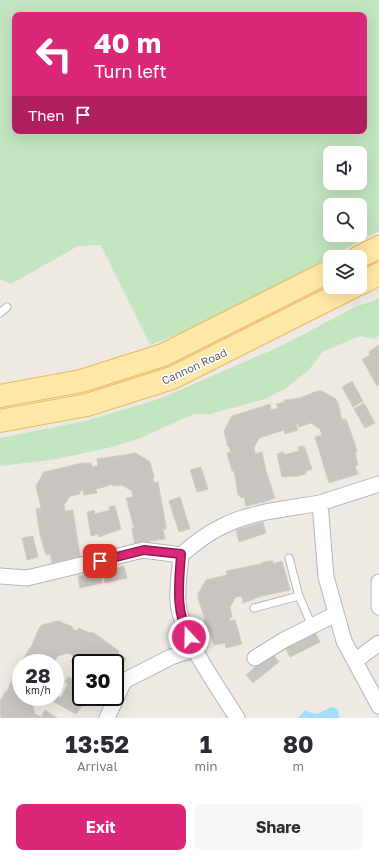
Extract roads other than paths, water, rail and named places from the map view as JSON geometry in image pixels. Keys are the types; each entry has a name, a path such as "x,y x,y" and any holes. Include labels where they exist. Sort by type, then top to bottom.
{"main road":[{"path":"367,253 379,247"},
{"path":"367,280 379,274"},
{"name":"Cannon Road","path":"0,396 81,381 163,355 323,275"},
{"name":"Cannon Road","path":"0,421 87,405 172,378 339,294"}],"street":[{"path":"0,576 27,578 144,550 181,554 204,536 222,526 248,516 320,504 379,484"},
{"path":"320,504 326,577 336,614 344,641 379,706"},
{"path":"181,554 178,602 183,625 195,649 236,718"},
{"path":"379,582 379,607"},
{"path":"255,658 336,614"},
{"path":"355,661 379,643"},
{"path":"106,718 124,681 171,657 195,649"}],"lane":[{"path":"0,312 8,307"},
{"path":"289,558 299,596 312,626"},
{"path":"254,608 299,596"}],"water":[{"path":"333,707 338,709 339,718 298,718 305,710 320,713"}]}
